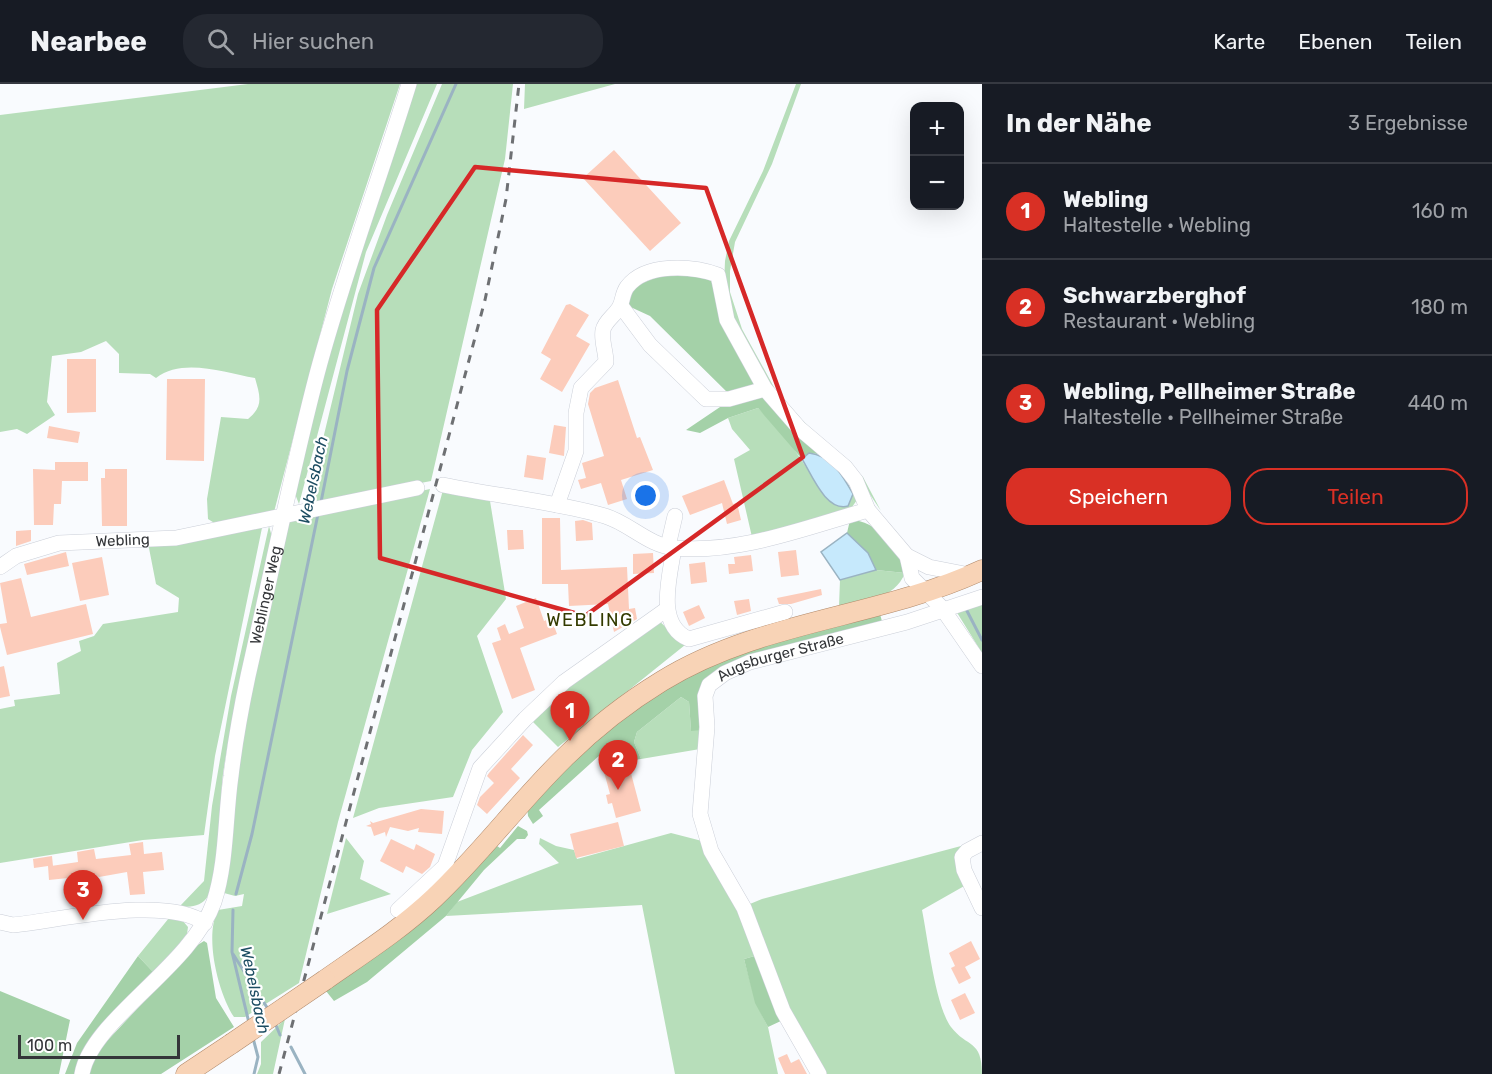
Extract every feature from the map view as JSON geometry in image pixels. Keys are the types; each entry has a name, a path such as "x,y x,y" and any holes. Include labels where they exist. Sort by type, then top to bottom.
{"main road":[{"path":"186,1074 325,980 399,919 442,890 563,758 619,709 663,680 732,646 796,625 927,593 976,573"}],"street":[{"name":"Weblinger Weg","path":"82,1074 94,1047 179,957 205,923 219,883 241,711 320,364 354,250 409,84"},
{"path":"557,505 576,451 576,413 581,388 606,362 602,333 605,325 621,306 623,293 629,285 650,274 684,267 701,269 718,275 727,320 765,389 799,428 845,467 856,481 868,510 913,559 929,567 976,573"},
{"path":"621,306 650,345 706,399 729,399 765,389"},
{"path":"443,485 608,516 647,539 671,547 726,546 774,537 868,510"},
{"name":"Webling","path":"0,567 16,556 59,543 176,538 417,488"},
{"path":"675,516 667,609 679,631 689,639 785,612"},
{"path":"913,559 912,578 942,608 982,666"},
{"name":"Augsburger Straße","path":"819,1074 783,1011 744,908 711,851 700,814 707,727 705,696 709,685 725,673 750,662 908,622 942,608 982,597"},
{"path":"399,919 445,866 480,768 564,682 667,609"},
{"path":"982,843 967,850 962,857 964,870 982,908"},
{"path":"0,922 13,925 139,909 192,914 205,923"}],"highlighted area":[{"path":"475,167 706,188 803,457 585,616 380,558 377,310"}],"green space":[{"path":"248,84 400,84 332,289 274,512 216,524 208,519 207,499 221,417 248,419 257,410 259,400 255,378 191,367 179,368 156,378 150,374 119,373 119,354 106,341 81,352 52,356 47,402 55,415 27,434 17,429 0,432 0,115"},
{"path":"415,84 437,84 366,252 299,504 295,494 329,347"},
{"path":"442,84 513,84 505,159 431,481 307,505 358,294 387,215"},
{"path":"525,84 615,84 524,109"},
{"path":"796,84 801,84 772,164 735,242 730,271 730,292 742,329 775,389 803,421 863,477 881,511 863,484 783,407 733,317 724,285 729,241 763,171"},
{"path":"689,272 711,280 724,325 757,386 731,396 650,316 624,304 633,287 654,278"},
{"path":"763,392 818,454 809,453 802,459 758,408 728,418 700,433 686,430 723,405"},
{"path":"758,408 784,434 824,494 853,494 857,500 852,507 799,525 752,537 734,459 750,450 732,429 728,418"},
{"path":"430,489 338,822 299,983 245,1017 234,1017 218,979 212,934 218,910 242,906 244,894 235,896 224,893 236,780 249,701 289,520"},
{"path":"443,490 490,501 506,599 477,636 503,712 472,750 453,797 379,808 353,818"},
{"path":"850,520 869,525 885,537 897,554 905,573 876,570 868,553 847,533"},
{"path":"263,523 215,756 204,835 143,840 0,863 0,709 15,706 14,700 60,694 57,663 81,651 79,641 94,636 103,624 178,612 179,598 156,584 148,543"},
{"path":"269,526 272,537 223,774 220,837 213,885 203,902 196,906 180,906 204,881 212,806 231,696"},
{"path":"876,570 905,573 894,589 886,594 839,606 840,580"},
{"path":"982,600 982,653 956,611"},
{"path":"880,614 883,625 710,678 702,730 691,731 689,702 681,697 637,732 634,742 641,759 618,762 611,745 539,810 543,816 533,824 528,816 527,806 583,749 606,726 646,696 677,679 743,652"},
{"path":"657,619 685,645 558,747 531,720 598,661"},
{"path":"681,697 689,702 691,730 702,730 700,749 641,759 634,742 637,732"},
{"path":"518,826 527,831 528,835 525,839 517,839 484,870 446,916 367,982 334,1001 326,991 497,846 500,848"},
{"path":"671,833 702,841 725,883 758,955 744,959 756,1003 768,1027 778,1074 675,1074 642,905 446,916 457,902 559,863 539,844 540,838 556,846 574,850 577,859"},
{"path":"346,838 364,861 360,879 391,894 327,914"},
{"path":"976,842 959,852 966,885 922,910 936,988 945,1017 957,1034 976,1049 982,1074 822,1074 784,1003 745,906 762,899"},
{"path":"169,918 182,920 188,927 187,934 155,974 138,956"},
{"path":"204,941 207,943 216,998 234,1027 161,1074 89,1074 95,1057 107,1041 196,946"},
{"path":"758,955 783,1020 768,1027 755,1003 744,959"},
{"path":"138,956 155,974 75,1074 65,1074 77,1043"},
{"path":"0,991 70,1020 59,1074 0,1074"},
{"path":"285,1019 273,1074 257,1074 261,1064 261,1042"}],"water":[{"path":"809,453 824,458 836,468 853,494 848,506 833,503 820,491 802,459"},
{"path":"847,533 868,553 876,570 840,580 821,552"}],"building":[{"path":"614,150 681,223 650,251 583,178"},
{"path":"570,304 589,315 576,336 590,344 562,392 540,379 551,359 541,353 566,305"},
{"path":"67,359 96,359 96,412 67,413"},
{"path":"167,379 205,379 204,461 166,460"},
{"path":"618,380 637,438 640,437 653,470 621,480 627,499 608,505 601,483 581,489 578,480 586,478 582,463 604,456 588,404 590,393 595,388"},
{"path":"554,425 566,427 564,456 549,453"},
{"path":"49,426 80,432 78,443 47,438"},
{"path":"527,455 546,458 543,480 524,477"},
{"path":"55,462 88,462 88,481 62,481 61,504 54,504 53,525 34,525 33,469 55,470"},
{"path":"105,469 127,469 127,526 102,526 101,478 105,478"},
{"path":"724,480 733,504 737,503 741,520 727,524 722,503 690,515 682,496"},
{"path":"542,518 560,518 561,570 627,567 629,609 635,608 637,619 614,632 608,604 569,606 568,584 542,584"},
{"path":"583,520 592,523 593,540 576,541 575,521"},
{"path":"31,530 31,541 16,546 16,531"},
{"path":"507,530 523,530 524,549 508,550"},
{"path":"796,550 799,575 781,577 778,552"},
{"path":"66,552 69,566 27,575 24,564"},
{"path":"653,553 654,573 633,574 633,554"},
{"path":"751,555 753,571 729,574 728,564 735,564 734,557"},
{"path":"102,557 109,595 80,601 72,563"},
{"path":"705,562 707,582 691,584 689,564"},
{"path":"21,578 31,617 86,604 93,634 7,655 0,627 0,624 7,623 0,583"},
{"path":"821,589 822,595 791,604 779,604 777,598"},
{"path":"536,598 544,621 551,618 557,634 520,648 535,690 512,699 492,643 501,640 497,628 505,624 509,634 524,628 516,606"},
{"path":"749,599 751,611 737,615 734,601"},
{"path":"699,605 705,618 689,626 683,612"},
{"path":"4,666 10,696 0,698 0,667"},
{"path":"523,735 533,745 511,769 520,778 487,814 477,805 480,797 494,783 487,776"},
{"path":"628,762 641,811 616,818 612,803 608,804 606,795 610,794 603,768"},
{"path":"421,809 444,811 442,834 418,832 419,828 408,831 390,827 386,837 385,832 374,836 371,827 366,826 371,824 370,821 373,823"},
{"path":"618,822 624,846 576,858 570,834"},
{"path":"391,839 414,850 416,844 435,854 430,867 422,874 406,866 403,873 380,861"},
{"path":"143,842 144,854 162,852 164,870 143,872 145,894 130,895 127,872 99,877 95,874 77,876 78,884 69,884 68,878 49,880 48,866 34,868 33,859 52,856 53,866 78,862 77,852 94,849 96,859 131,855 129,844"},
{"path":"971,941 980,959 965,967 971,978 959,984 951,968 955,966 949,953"},
{"path":"965,993 975,1013 960,1020 951,1000"},
{"path":"787,1054 791,1063 799,1059 807,1074 785,1074 778,1058"}],"waterway":[{"name":"Webelsbach","path":"321,502 347,371 374,268 456,84"},
{"name":"Webelsbach","path":"236,894 252,834 318,514"},
{"path":"966,609 982,640"},
{"name":"Webelsbach","path":"233,910 232,952 249,1023"},
{"path":"233,954 268,1009"},
{"path":"275,1023 280,1035"},
{"name":"Webelsbach","path":"253,1038 258,1057 254,1074"},
{"path":"291,1047 305,1074"}],"railway":[{"path":"279,1074 485,300 506,199 519,84"}],"place":[{"name":"Webling","path":"570,741"},
{"name":"Schwarzberghof","path":"618,790"},
{"name":"Webling, Pellheimer Straße","path":"83,920"}],"district":[{"name":"WEBLING","path":"590,620"}]}
